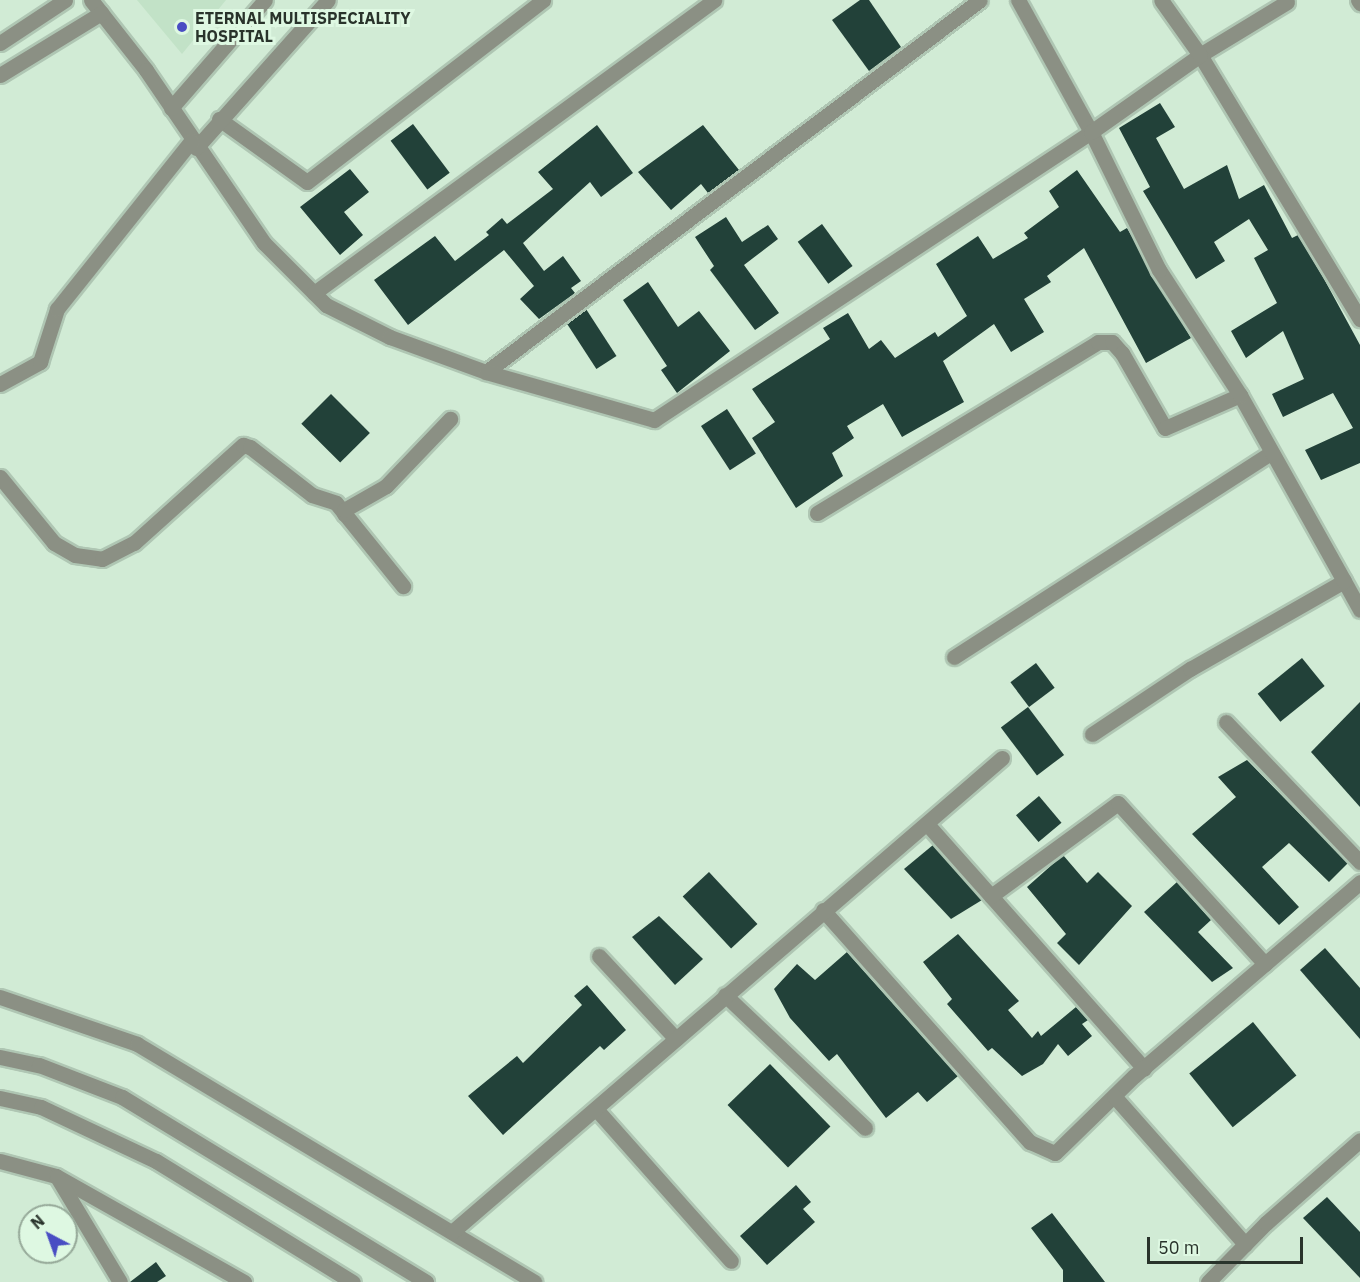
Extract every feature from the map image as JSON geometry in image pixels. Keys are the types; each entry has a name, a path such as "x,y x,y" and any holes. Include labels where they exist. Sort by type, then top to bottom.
{"street":[{"path":"0,44 65,0"},
{"path":"91,0 171,108 193,145 264,243 326,305 390,337 486,372 654,420 1091,132 1200,55 1287,2"},
{"path":"171,108 265,0"},
{"path":"0,384 40,362 57,309 193,145 328,0"},
{"path":"219,119 307,182 543,0"},
{"path":"314,294 714,0"},
{"path":"486,372 980,0"},
{"path":"1018,0 1091,132 1159,270 1240,395 1360,610"},
{"path":"1161,0 1200,55 1360,319"},
{"path":"0,75 101,13"},
{"path":"817,513 1098,342 1112,342 1122,353 1165,428 1240,395"},
{"path":"344,514 344,510 386,486 450,419"},
{"path":"0,477 54,543 95,559 134,543 243,445 312,495 336,502 403,586"},
{"path":"954,657 1271,453"},
{"path":"1092,734 1190,669 1344,581"},
{"path":"1226,722 1360,862"},
{"path":"452,1232 596,1109 724,995 1002,758"},
{"path":"991,896 1118,803 1265,964"},
{"path":"927,824 1144,1068"},
{"path":"823,910 1030,1142 1055,1153 1144,1068 1360,882"},
{"path":"599,956 676,1039"},
{"path":"724,995 865,1128"},
{"path":"0,997 137,1044 534,1282"},
{"path":"0,1056 39,1065 122,1097 426,1282"},
{"path":"1114,1096 1245,1244"},
{"path":"0,1098 41,1107 156,1161 353,1282"},
{"path":"596,1109 731,1261"},
{"path":"1208,1282 1245,1244 1360,1140"},
{"path":"0,1161 56,1176 244,1282"},
{"path":"56,1176 120,1282"}],"shaded area":[{"name":"ETERNAL MULTISPECIALITY HOSPITAL","path":"137,0 226,0 182,54"}],"building":[{"path":"860,0 869,0 901,47 869,71 832,20"},
{"path":"1160,103 1175,127 1156,138 1184,189 1227,165 1239,199 1264,185 1292,238 1298,235 1323,277 1360,345 1360,463 1321,480 1305,450 1353,428 1333,393 1283,417 1272,394 1304,379 1283,331 1246,358 1231,331 1277,303 1254,258 1268,250 1249,219 1214,242 1225,261 1196,279 1143,191 1150,187 1119,128"},
{"path":"413,124 450,173 427,190 391,141"},
{"path":"597,125 633,173 601,197 590,182 523,243 544,271 563,256 581,281 571,288 575,293 539,319 520,299 534,286 504,250 408,325 374,280 435,236 455,261 489,235 486,232 502,218 507,224 553,189 538,172"},
{"path":"703,125 739,170 708,193 701,184 671,210 638,172"},
{"path":"350,169 369,192 344,212 363,235 340,255 300,207"},
{"path":"1077,170 1120,232 1127,228 1191,338 1146,363 1084,248 1047,276 1051,282 1024,299 1044,332 1011,352 994,324 943,361 964,402 902,437 883,404 847,426 854,438 832,453 843,476 796,508 752,438 775,422 752,389 830,339 823,328 848,313 869,349 881,340 895,358 935,332 938,337 967,316 936,264 978,236 993,259 1028,238 1024,233 1059,207 1049,191"},
{"path":"726,217 742,242 768,225 778,239 744,265 779,313 755,330 710,270 714,266 695,237"},
{"path":"822,224 853,266 828,284 798,242"},
{"path":"648,282 678,327 699,311 730,351 677,393 661,370 667,366 623,300"},
{"path":"586,309 616,356 596,369 566,322"},
{"path":"331,394 370,433 340,463 301,424"},
{"path":"727,409 756,453 730,470 701,426"},
{"path":"1302,658 1325,686 1280,722 1258,694"},
{"path":"1036,663 1055,688 1029,707 1010,682"},
{"path":"1360,702 1360,807 1311,752"},
{"path":"1028,707 1064,755 1037,775 1001,727"},
{"path":"1247,760 1348,863 1329,882 1289,843 1262,867 1299,907 1279,925 1192,834 1236,797 1218,777"},
{"path":"1039,796 1061,823 1039,842 1016,815"},
{"path":"933,845 982,900 951,919 904,869"},
{"path":"1063,855 1087,883 1098,872 1132,906 1079,965 1057,943 1066,934 1027,887"},
{"path":"709,872 757,924 731,948 683,897"},
{"path":"1177,882 1211,920 1198,932 1233,968 1212,982 1144,912"},
{"path":"659,916 703,959 675,985 632,937"},
{"path":"958,934 1019,1001 1008,1010 1032,1038 1038,1031 1041,1036 1076,1007 1088,1020 1082,1024 1092,1036 1068,1056 1058,1044 1043,1064 1022,1076 992,1048 988,1051 947,1004 952,999 923,962"},
{"path":"1325,948 1360,988 1360,1039 1300,970"},
{"path":"847,952 958,1076 927,1102 918,1092 886,1118 837,1054 829,1061 790,1018 774,989 797,964 815,980"},
{"path":"587,985 626,1030 604,1050 600,1046 503,1135 468,1096 517,1056 523,1063 582,1005 574,996"},
{"path":"1253,1022 1296,1076 1233,1127 1189,1074"},
{"path":"770,1064 830,1127 788,1168 728,1105"},
{"path":"796,1185 811,1202 803,1209 815,1222 767,1265 740,1236"},
{"path":"1327,1197 1360,1232 1360,1278 1303,1218"},
{"path":"1052,1213 1105,1282 1063,1282 1063,1270 1031,1228"},
{"path":"156,1262 166,1276 157,1282 130,1282"}],"place":[{"name":"ETERNAL MULTISPECIALITY HOSPITAL","path":"182,27"}]}
